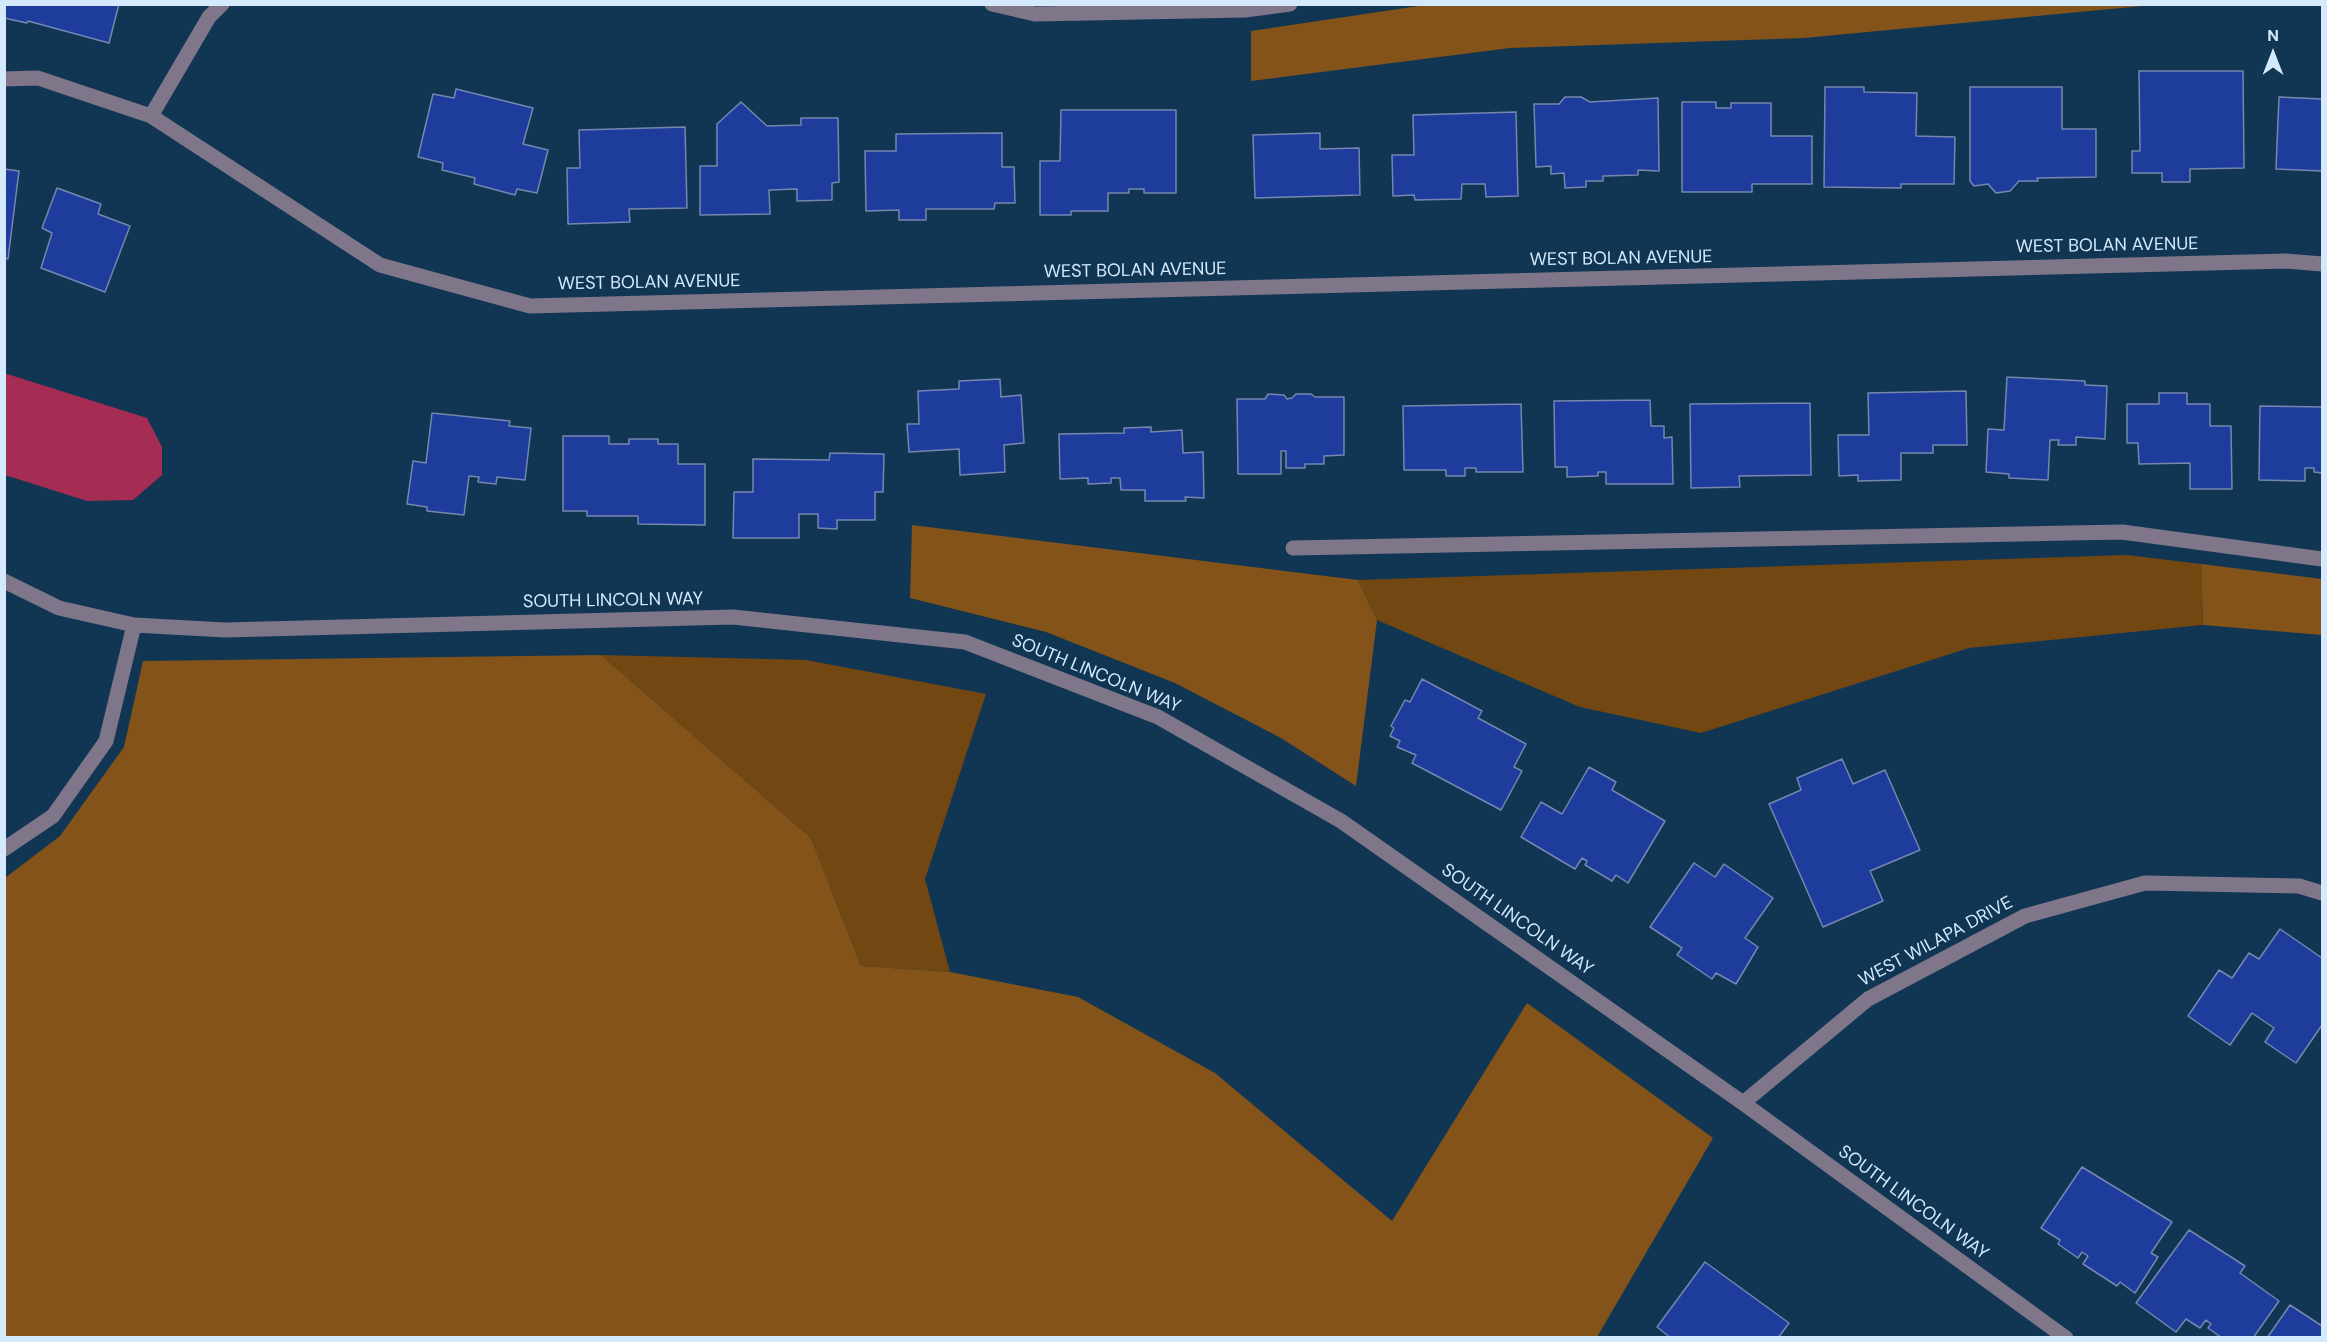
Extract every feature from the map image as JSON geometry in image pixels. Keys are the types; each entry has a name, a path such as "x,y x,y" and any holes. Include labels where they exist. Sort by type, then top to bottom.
{"street":[{"path":"151,116 209,17 222,4"},
{"path":"992,4 1035,14 1245,10 1290,4"},
{"name":"WEST BOLAN AVENUE","path":"4,79 38,78 151,116 380,265 530,306 2286,261 2322,264"},
{"path":"1293,548 2122,532 2322,559"},
{"name":"SOUTH LINCOLN WAY","path":"4,581 59,608 134,625 225,630 733,618 965,642 1158,717 1341,821 1743,1103 2066,1338"},
{"path":"4,849 53,816 106,741 134,625"},
{"name":"WEST WILAPA DRIVE","path":"1743,1103 1868,999 2025,916 2145,883 2299,886 2322,893"}],"shaded area":[{"path":"1425,5 2153,5 1804,38 1510,48 1251,81 1251,31"},
{"path":"4,373 147,418 162,447 162,475 133,500 87,501 5,475"},
{"path":"912,525 1358,580 1377,620 1356,786 1281,738 1175,683 1046,632 910,598"},
{"path":"2127,555 2201,564 2203,625 1969,648 1701,733 1580,707 1377,620 1358,580"},
{"path":"2201,564 2322,579 2322,635 2203,625"},
{"path":"601,655 806,660 986,694 925,879 950,972 861,966 811,838"},
{"path":"601,655 811,838 861,966 950,972 1078,997 1215,1073 1392,1221 1527,1003 1713,1138 1597,1337 5,1337 5,878 60,836 124,747 143,661"}],"building":[{"path":"4,4 119,4 109,43 28,21 27,23 4,18"},
{"path":"2139,71 2243,71 2244,168 2190,169 2190,182 2162,182 2162,173 2132,173 2132,151 2140,151"},
{"path":"1825,87 1864,87 1864,92 1917,93 1916,136 1955,137 1954,184 1901,184 1901,188 1824,187"},
{"path":"1970,87 2062,87 2062,129 2096,129 2096,177 2037,178 2038,181 2019,181 2010,191 1996,193 1988,184 1974,186 1970,181"},
{"path":"456,89 533,108 523,144 548,150 537,193 517,189 515,195 474,184 475,178 442,170 443,163 418,157 433,94 454,98"},
{"path":"1565,97 1581,97 1590,102 1658,98 1659,171 1638,170 1638,175 1603,176 1603,181 1586,181 1586,187 1565,188 1564,173 1551,174 1551,166 1536,167 1534,104 1559,104"},
{"path":"2279,97 2322,99 2322,171 2276,169"},
{"path":"741,102 767,126 801,125 801,118 838,118 839,182 832,183 832,200 797,201 797,189 769,190 770,214 700,215 700,166 717,166 717,124"},
{"path":"1682,102 1716,102 1716,108 1731,108 1731,103 1771,103 1771,136 1812,136 1812,184 1752,184 1752,192 1682,192"},
{"path":"1061,110 1176,110 1176,193 1144,193 1144,189 1129,189 1129,193 1108,193 1108,211 1071,211 1071,215 1040,215 1040,161 1060,161"},
{"path":"1516,112 1518,196 1486,197 1485,184 1462,184 1461,199 1415,200 1414,195 1393,196 1392,155 1414,155 1413,115"},
{"path":"685,127 687,208 629,209 630,222 568,224 567,168 580,168 579,130"},
{"path":"1002,133 1002,167 1014,167 1015,203 995,203 994,209 926,209 926,220 899,220 899,210 866,211 865,151 896,151 896,134"},
{"path":"1320,133 1320,149 1359,148 1360,195 1255,198 1253,135"},
{"path":"4,169 19,171 8,259 4,258"},
{"path":"57,188 101,204 98,214 130,226 105,292 41,268 52,233 42,228"},
{"path":"2007,377 2085,381 2085,385 2107,386 2105,439 2076,437 2076,445 2058,445 2059,440 2050,440 2048,480 2009,478 2009,474 1986,472 1988,429 2004,430"},
{"path":"1000,379 1001,397 1021,395 1024,443 1004,445 1005,472 960,475 959,449 909,452 907,424 919,424 918,391 959,389 959,381"},
{"path":"1966,391 1967,445 1933,445 1933,453 1901,453 1901,480 1858,481 1858,475 1839,476 1838,435 1869,435 1868,393"},
{"path":"2159,393 2187,393 2187,404 2210,404 2210,426 2231,426 2232,489 2190,489 2190,463 2139,464 2138,443 2127,443 2127,404 2159,404"},
{"path":"1268,394 1284,395 1287,399 1296,394 1311,394 1315,397 1344,397 1344,455 1324,456 1324,464 1305,464 1305,468 1286,468 1286,451 1281,451 1281,474 1238,474 1237,399 1265,399"},
{"path":"1650,400 1651,426 1664,426 1664,438 1672,437 1673,484 1606,484 1606,472 1598,472 1598,476 1567,477 1567,467 1555,467 1554,401"},
{"path":"1810,403 1811,475 1739,476 1740,487 1691,488 1690,404"},
{"path":"1521,404 1523,472 1476,472 1476,468 1465,468 1465,476 1446,476 1446,470 1404,470 1403,406"},
{"path":"2260,406 2322,407 2322,473 2314,472 2314,468 2305,468 2305,481 2259,480"},
{"path":"432,413 510,421 509,426 531,428 525,480 497,477 496,484 478,482 479,477 469,476 464,515 427,511 427,507 407,504 413,461 426,463"},
{"path":"1151,427 1151,432 1182,430 1183,453 1203,452 1204,498 1185,497 1186,501 1145,501 1145,490 1121,490 1120,478 1111,478 1111,483 1088,484 1088,478 1060,479 1059,434 1124,433 1124,428"},
{"path":"563,436 609,436 609,444 629,444 629,439 658,439 658,444 678,444 678,464 705,464 705,525 638,524 638,516 587,516 587,511 563,511"},
{"path":"830,453 884,454 883,492 875,492 875,520 837,520 837,529 818,528 818,514 799,514 799,538 733,538 734,492 753,492 753,459 829,460"},
{"path":"1422,679 1482,711 1478,718 1526,744 1514,767 1522,771 1501,810 1412,763 1416,755 1397,747 1400,741 1390,736 1394,728 1391,726 1405,700 1410,702"},
{"path":"1842,759 1853,784 1885,770 1920,850 1870,871 1883,901 1823,927 1769,804 1801,790 1797,778"},
{"path":"1589,767 1616,782 1612,790 1665,821 1628,883 1616,875 1612,881 1585,865 1587,861 1582,858 1575,869 1521,837 1541,802 1562,814"},
{"path":"1694,863 1715,877 1724,864 1773,898 1745,938 1758,947 1736,984 1716,973 1712,979 1677,955 1682,948 1650,927"},
{"path":"2280,929 2322,958 2322,1025 2296,1063 2265,1042 2274,1028 2252,1013 2230,1045 2188,1016 2219,970 2232,978 2249,953 2259,959"},
{"path":"2082,1167 2172,1222 2151,1253 2158,1257 2135,1293 2120,1282 2117,1286 2083,1264 2088,1256 2082,1252 2078,1258 2058,1244 2060,1240 2041,1228"},
{"path":"2189,1230 2245,1266 2240,1273 2279,1301 2253,1338 2222,1338 2208,1328 2211,1324 2206,1320 2200,1328 2186,1319 2176,1332 2136,1303"},
{"path":"1705,1262 1789,1323 1778,1338 1671,1338 1657,1327"},
{"path":"2290,1305 2322,1326 2322,1338 2267,1338"}]}
